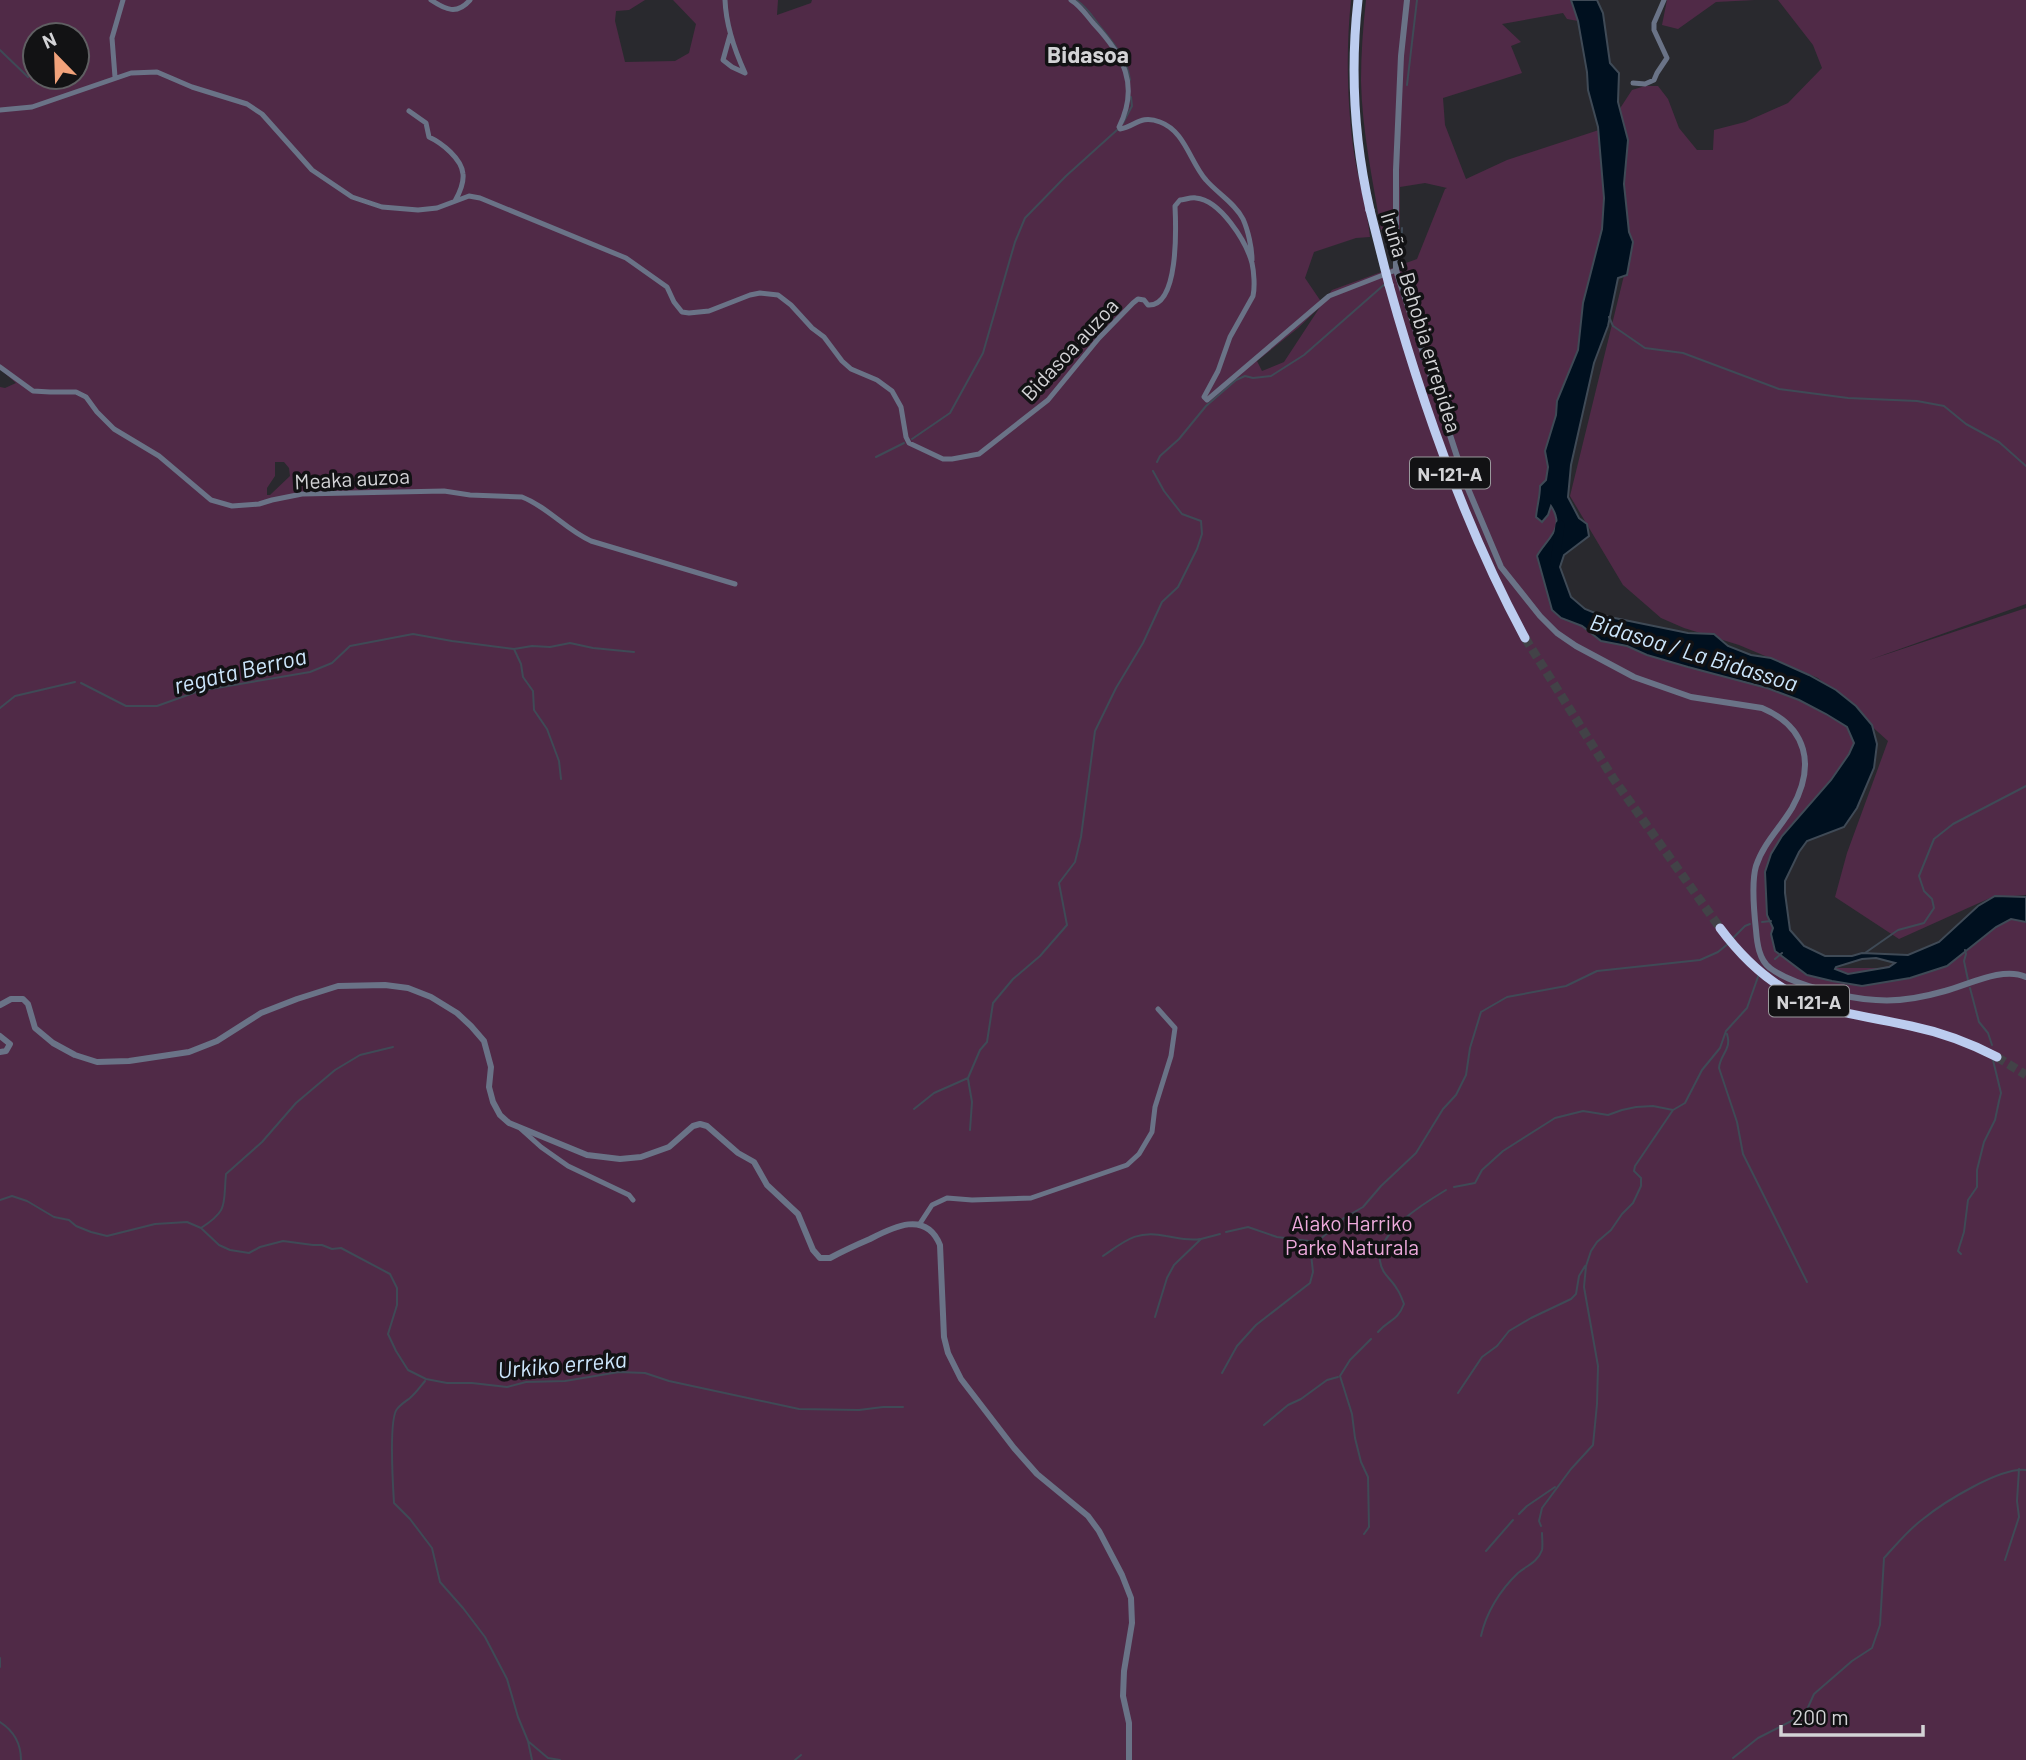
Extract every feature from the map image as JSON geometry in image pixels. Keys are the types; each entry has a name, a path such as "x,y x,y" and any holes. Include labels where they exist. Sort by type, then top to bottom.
{"highway":[{"name":"Iruña - Behobia errepidea","path":"1358,0 1354,58 1359,155 1389,285 1420,388 1460,499 1489,567 1525,638"},
{"name":"N-121-A","path":"1723,932 1756,968 1793,994 1839,1011 1913,1026 1956,1039 1997,1057"}],"street":[{"path":"116,77 112,38 123,0"},
{"path":"431,0 450,10 460,9 471,0"},
{"path":"725,0 730,35 745,72 723,60 730,35"},
{"name":"Bidasoa auzoa","path":"1071,0 1081,7 1108,39 1126,69 1127,110 1120,130 1136,121 1147,120 1160,122 1172,129 1189,150 1200,173 1243,219 1252,257 1253,296 1230,337 1218,371 1205,393 1207,400 1329,296 1396,270"},
{"path":"1407,0 1401,56 1396,168 1396,270 1466,484 1501,567 1540,617 1556,633 1576,646 1634,677 1691,696 1762,708 1783,719 1797,735 1805,763 1802,782 1793,806 1762,851 1755,869 1754,914 1761,955 1768,967 1805,985 1877,1000 1942,992 2008,972 2026,977"},
{"path":"1633,83 1645,84 1654,80 1667,58 1654,30 1654,23 1664,0"},
{"name":"Bidasoa auzoa","path":"0,110 32,107 138,71 156,72 192,87 247,104 268,118 312,170 345,194 365,202 418,211 437,208 470,196 480,198 626,258 667,288 682,312 709,311 760,293 778,295 824,338 851,369 877,380 892,391 901,407 909,443 943,459 952,460 979,454 1048,400 1099,338 1133,303 1138,299 1144,300 1148,305 1155,305 1164,299 1173,272 1175,206 1180,200 1197,198 1219,209 1240,237 1252,263"},
{"path":"409,111 426,123 429,137 445,146 461,165 464,174 454,201"},
{"name":"Meaka auzoa","path":"0,367 33,391 76,392 86,397 114,429 159,456 211,500 232,506 259,505 302,494 413,491 522,497 534,502 586,538 610,548 735,584"},
{"path":"0,1005 11,999 23,999 35,1028 53,1043 75,1055 97,1062 128,1061 179,1054 198,1048 217,1041 261,1013 322,990 360,984 408,988 431,997 457,1013 484,1041 491,1066 489,1087 493,1101 500,1115 521,1129 587,1155 620,1159 641,1157 669,1147 693,1126 707,1126 754,1163 767,1185 798,1214 813,1250 820,1258 830,1258 899,1225 912,1223 929,1230 940,1245 944,1337 948,1353 961,1379 1037,1474 1088,1516 1099,1531 1131,1598 1132,1623 1123,1696 1129,1723 1129,1760"},
{"path":"919,1225 932,1205 947,1198 1031,1198 1128,1165 1139,1154 1152,1132 1154,1107 1171,1056 1175,1028 1158,1009"},
{"path":"0,1036 10,1044 6,1051 0,1052"},
{"path":"521,1129 568,1166 633,1199"}],"green space":[{"name":"Aiako Harriko Parke Naturala","path":"0,0 645,0 629,10 616,11 615,21 625,62 675,61 689,53 696,24 673,0 778,0 777,15 811,3 812,0 1351,0 1349,110 1370,237 1356,238 1314,252 1305,278 1322,303 1332,290 1417,259 1447,188 1425,183 1400,187 1400,229 1381,230 1363,118 1361,61 1366,0 1571,0 1578,21 1567,19 1563,13 1502,24 1521,42 1511,46 1522,73 1443,98 1445,125 1466,179 1507,160 1605,128 1617,168 1556,532 1552,537 1547,564 1569,609 1772,673 1863,733 1784,861 1782,924 1808,958 1836,968 1879,968 1928,958 2026,909 2026,1760 0,1760 0,387 5,388 16,383 0,369","holes":["1320,307 1284,362 1262,371 1257,361","275,462 284,462 289,468 290,476 267,495 267,488 275,476"]},
{"path":"1667,0 1755,0 1716,2 1678,29 1662,25"},
{"path":"1778,0 2026,0 2026,604 1869,660 2026,608 2026,895 1990,898 1899,939 1835,897 1847,853 1888,741 1818,678 1739,645 1661,618 1623,585 1570,496 1629,255 1621,190 1619,110 1632,90 1658,86 1668,99 1679,128 1697,150 1713,150 1714,130 1745,122 1788,103 1822,68 1813,45"}],"water":[{"path":"1571,0 1597,0 1603,13 1610,63 1619,73 1618,102 1628,140 1624,184 1629,232 1633,242 1627,275 1618,278 1608,326 1594,363 1571,465 1568,497 1579,518 1587,524 1589,536 1564,555 1560,567 1571,597 1585,609 1600,615 1688,633 1714,634 1728,646 1751,655 1771,658 1809,675 1836,690 1856,706 1872,725 1877,744 1874,768 1857,808 1844,827 1807,841 1799,852 1785,881 1790,930 1804,946 1825,956 1852,956 1862,953 1908,955 1939,942 1978,906 1995,896 2026,897 2026,922 2011,919 1996,927 1947,966 1910,978 1862,986 1807,975 1775,951 1771,934 1773,928 1767,915 1765,872 1771,854 1782,836 1831,780 1849,754 1854,743 1847,727 1799,700 1767,688 1647,655 1627,646 1601,641 1582,626 1561,618 1552,610 1537,556 1553,533 1557,521 1551,506 1542,522 1536,517 1536,513 1540,486 1546,480 1548,467 1545,451 1556,415 1557,401 1578,350 1583,303 1602,229 1604,198 1598,127 1588,90 1578,21","holes":["1876,958 1895,963 1889,967 1848,974 1835,969 1862,959"]}],"waterway":[{"path":"1076,0 1089,11 1119,51 1130,80"},
{"path":"1407,85 1417,0"},
{"path":"0,50 21,70"},
{"path":"1123,123 1132,106 1131,97"},
{"path":"912,439 950,413 983,353 1015,242 1025,218 1117,130"},
{"path":"1401,258 1402,228"},
{"path":"1157,462 1206,406 1236,380 1245,376 1271,376 1304,355 1386,283"},
{"path":"1609,317 1613,326 1645,348 1683,353 1779,389 1848,398 1917,401 1944,406 1966,424 1999,442 2026,466"},
{"path":"876,457 904,443"},
{"path":"914,1109 934,1093 968,1078 980,1050 987,1042 993,1003 1067,925 1059,883 1075,862 1081,837 1095,731 1162,602 1178,587 1202,534 1201,521 1182,514 1153,471"},
{"name":"Bidasoa / La Bidassoa","path":"1555,563 1560,525"},
{"name":"regata Berroa","path":"81,683 126,706 157,706 199,691 310,672 332,663 350,646 413,634 514,649 523,677 533,691 534,710 547,729 559,761 561,779"},
{"path":"514,649 570,643 634,652"},
{"name":"regata Berroa","path":"0,708 15,696 75,682"},
{"path":"1865,953 1898,930 1924,923 1934,908 1919,876 1934,839 1953,824 2026,786"},
{"path":"1762,922 1771,921"},
{"path":"1732,939 1750,924"},
{"path":"1222,1373 1237,1346 1256,1325 1310,1283 1313,1272 1311,1254 1317,1242 1344,1218 1363,1207 1416,1153 1443,1109 1456,1095 1466,1075 1470,1048 1481,1012 1507,997 1566,986 1597,971 1700,960 1718,952 1729,943"},
{"path":"1965,950 1968,980"},
{"path":"1775,959 1782,953"},
{"path":"1454,1187 1475,1183 1482,1170 1503,1151 1555,1118 1583,1111 1608,1115 1636,1107 1653,1106 1673,1110 1685,1103 1702,1070 1720,1048 1726,1031 1747,1008 1759,974"},
{"path":"1970,988 1979,1022 1988,1033 1992,1045"},
{"path":"1727,1034 1728,1044 1719,1068 1737,1122 1743,1154 1807,1282"},
{"path":"201,1228 216,1216 223,1206 226,1174 262,1142 296,1103 335,1070 360,1055 393,1047"},
{"path":"1961,1254 1958,1251 1964,1232 1968,1200 1977,1187 1977,1170 1984,1142 1995,1120 2001,1093 1993,1060"},
{"path":"968,1079 972,1102 970,1130"},
{"path":"1541,1526 1539,1521 1542,1508 1593,1445 1598,1366 1584,1287 1586,1266 1597,1242 1611,1230 1633,1203 1641,1186 1641,1178 1634,1171 1635,1166 1673,1110"},
{"path":"1378,1332 1396,1317 1404,1304 1395,1285 1381,1266 1381,1250 1386,1239 1404,1219 1446,1190"},
{"name":"Urkiko erreka","path":"0,1200 12,1196 27,1201 54,1217 69,1220 76,1226 107,1236 155,1224 187,1222 201,1228 219,1245 230,1250 249,1253 283,1241 341,1248 390,1274 397,1288 397,1305 388,1334 408,1370 426,1379 507,1387 526,1382 565,1381 619,1372 645,1373 669,1381 799,1409 859,1410 903,1407"},
{"path":"1226,1232 1248,1227 1277,1237 1317,1242"},
{"path":"1103,1256 1139,1235 1156,1234 1200,1239"},
{"path":"1155,1317 1167,1278 1174,1265 1201,1239 1220,1234"},
{"path":"1458,1393 1482,1357 1497,1346 1509,1331 1571,1299 1576,1294 1579,1276 1585,1266"},
{"path":"1364,1534 1369,1527 1368,1477 1361,1462 1352,1414 1340,1376 1350,1360 1371,1339"},
{"path":"1264,1425 1288,1405 1327,1380 1338,1377"},
{"path":"425,1381 398,1408 395,1415 392,1454 394,1503 432,1548 440,1582 485,1637 507,1679 532,1760"},
{"path":"2005,1560 2019,1517 2019,1469"},
{"path":"1733,1758 1758,1738 1805,1714 1814,1694 1852,1661 1872,1648 1880,1625 1884,1558 1908,1532 1932,1512 1973,1487 2002,1474 2026,1470"},
{"path":"1519,1514 1555,1487"},
{"path":"1486,1551 1513,1520"},
{"path":"1481,1636 1490,1610 1500,1594 1511,1580 1540,1554 1542,1533"},
{"path":"0,1658 0,1667"},
{"path":"0,1722 16,1738 21,1760"},
{"path":"529,1742 548,1758 560,1760"},
{"path":"795,1760 801,1755"}],"tunnel":[{"path":"1525,638 1613,778 1720,928"},
{"path":"1997,1057 2026,1075"}],"district":[{"name":"Bidasoa","path":"1088,54"}]}
